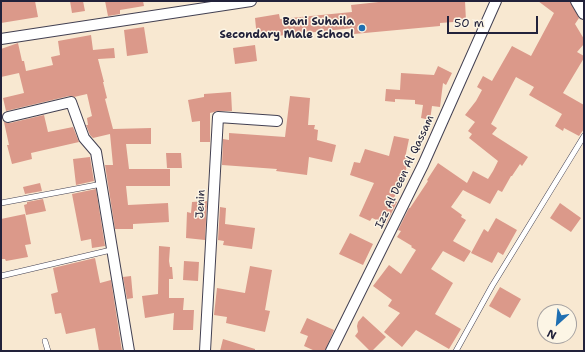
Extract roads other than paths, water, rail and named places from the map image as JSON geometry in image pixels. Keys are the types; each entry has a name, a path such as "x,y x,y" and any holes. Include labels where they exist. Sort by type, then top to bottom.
{"street":[{"path":"1,39 251,1"},
{"name":"Izz Al Deen Al Qassam","path":"333,350 423,165 496,1"},
{"path":"577,1 584,13"},
{"path":"8,117 71,102 84,138 96,152 111,250 129,351"},
{"name":"Jenin","path":"205,351 218,117 277,121"}],"lane":[{"path":"456,351 492,286 584,136"},
{"path":"1,203 102,184"},
{"path":"1,276 111,250"},
{"path":"45,341 48,351"}],"place":[{"name":"Bani Suhaila Secondary Male School","path":"362,28"}]}
